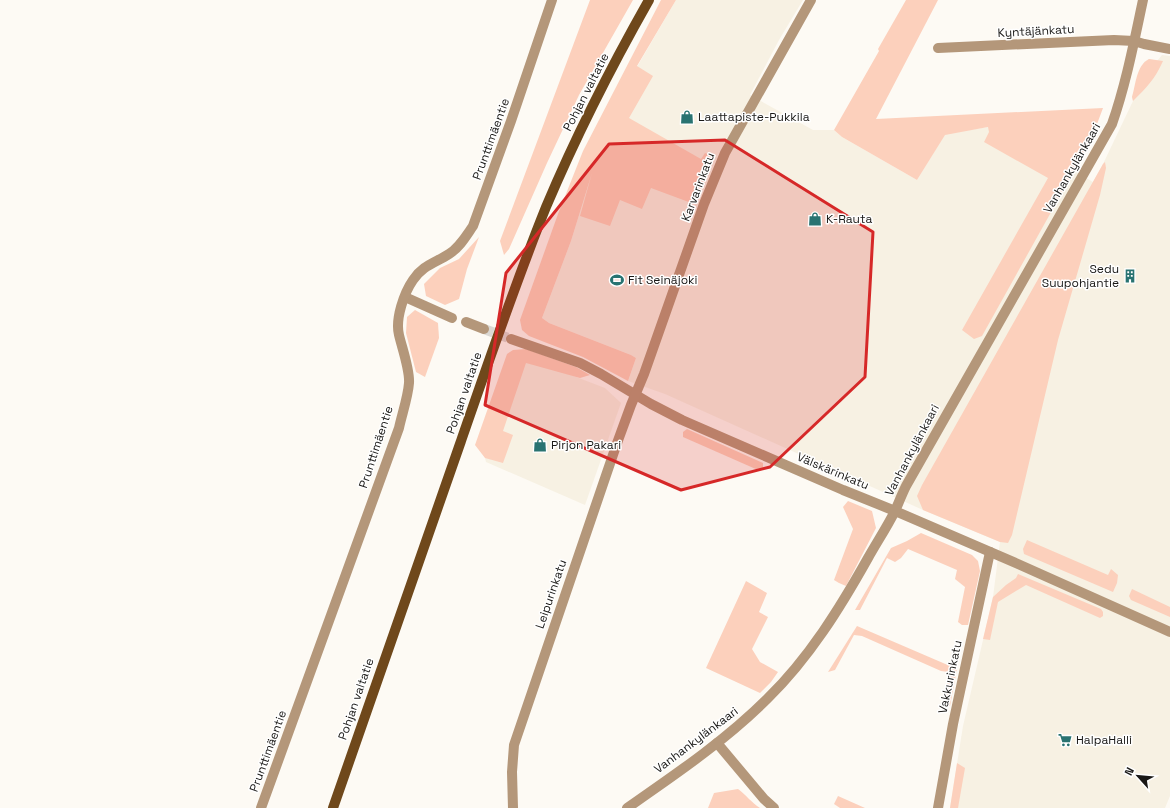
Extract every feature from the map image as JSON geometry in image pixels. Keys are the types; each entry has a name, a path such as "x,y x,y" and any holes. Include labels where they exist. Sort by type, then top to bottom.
{"main road":[{"name":"Pohjan valtatie","path":"333,808 376,680 509,304 543,215 572,148 602,87 627,38 650,0"}],"street":[{"name":"Prunttimäentie","path":"261,808 399,428 409,382 405,357 398,333 399,315 405,297 413,280 427,265 450,253 463,241 473,226 511,121 552,0"},
{"name":"Karvarinkatu","path":"635,395 704,204 725,153 811,0"},
{"name":"Vanhankylänkaari","path":"627,808 717,744 769,697 794,670 816,642 848,595 895,511 906,486 1112,124 1120,102 1143,0"},
{"name":"Kyntäjänkatu","path":"938,48 1114,40 1134,41 1170,49"},
{"path":"405,297 452,318"},
{"path":"466,322 484,329"},
{"name":"Välskärinkatu","path":"511,339 580,363 635,395 688,423 990,552 1170,632"},
{"name":"Leipurinkatu","path":"514,807 512,772 514,745 616,446 635,395"},
{"name":"Vakkurinkatu","path":"938,808 953,724 990,552"},
{"path":"717,744 764,799 774,808"}],"highlighted area":[{"path":"725,140 873,232 865,377 770,467 681,490 485,405 506,273 609,144"}],"shaded area":[{"path":"590,0 633,0 579,95 509,249 504,255 500,241"},
{"path":"661,0 676,0 637,66 653,76 629,118 701,159 705,153 713,156 694,204 651,188 642,209 620,200 610,226 580,216 592,173 571,241 542,318 549,323 636,358 628,381 583,357 529,336 522,330 520,320 558,214 583,151"},
{"path":"676,0 803,0 779,40 750,95 813,130 834,130 842,137 917,180 945,134 988,127 1093,182 1133,101 1132,97 1144,62 1149,59 1157,61 1162,55 1170,56 1170,796 1165,808 950,808 963,726 993,597 1000,542 923,510 665,394 628,381 636,358 549,323 542,318 571,241 604,134 637,67"},
{"path":"906,0 938,0 876,119 1103,108 1091,140 982,336 974,339 962,330 1048,178 984,142 989,132 988,127 945,135 917,180 842,137 834,130"},
{"path":"1149,59 1163,61 1157,73 1133,101 1132,97 1137,76 1141,66"},
{"path":"1105,162 1106,168 1100,195 1058,340 1012,535 1008,543 1000,542 923,510 917,496"},
{"path":"479,237 467,269 459,299 445,305 426,296 424,284 440,268 459,259"},
{"path":"415,310 438,323 439,338 425,377 416,372 406,333 407,317"},
{"path":"526,349 576,367 590,375 580,378 526,363 503,431 513,435 503,463 485,458 475,445 507,354 513,350"},
{"path":"524,357 605,388 621,403 585,505 486,462 485,458"},
{"path":"687,429 763,463 763,468 758,470 683,437 683,432"},
{"path":"848,501 872,511 876,528 846,586 834,580 853,529 843,507"},
{"path":"921,533 972,555 978,561 980,571 968,625 962,625 958,622 965,587 955,579 957,570 908,549 901,558 895,562 887,558 860,610 855,610 891,548"},
{"path":"1027,540 1108,575 1111,569 1118,575 1117,583 1113,592 1024,554 1023,549"},
{"path":"1018,574 1101,609 1103,616 1100,618 1026,585 998,602 990,640 983,639 993,597 1016,578"},
{"path":"746,581 767,593 759,612 768,617 752,649 760,662 778,672 760,693 706,668"},
{"path":"1132,589 1170,607 1170,617 1131,600 1129,596"},
{"path":"857,626 957,669 950,706 944,706 949,672 941,671 862,636 854,635 835,670 828,672"},
{"path":"957,763 965,768 958,808 950,808"},
{"path":"738,789 760,808 708,808 714,793"},
{"path":"838,796 865,808 840,808 834,804"}],"tunnel":[{"path":"484,329 511,339"}],"place":[{"name":"Laattapiste-Pukkila","path":"687,117"},
{"name":"K-Rauta","path":"815,219"},
{"name":"Sedu Suupohjantie","path":"1130,276"},
{"name":"Fit Seinäjoki","path":"617,280"},
{"name":"Pirjon Pakari","path":"540,445"},
{"name":"HalpaHalli","path":"1065,740"}]}
